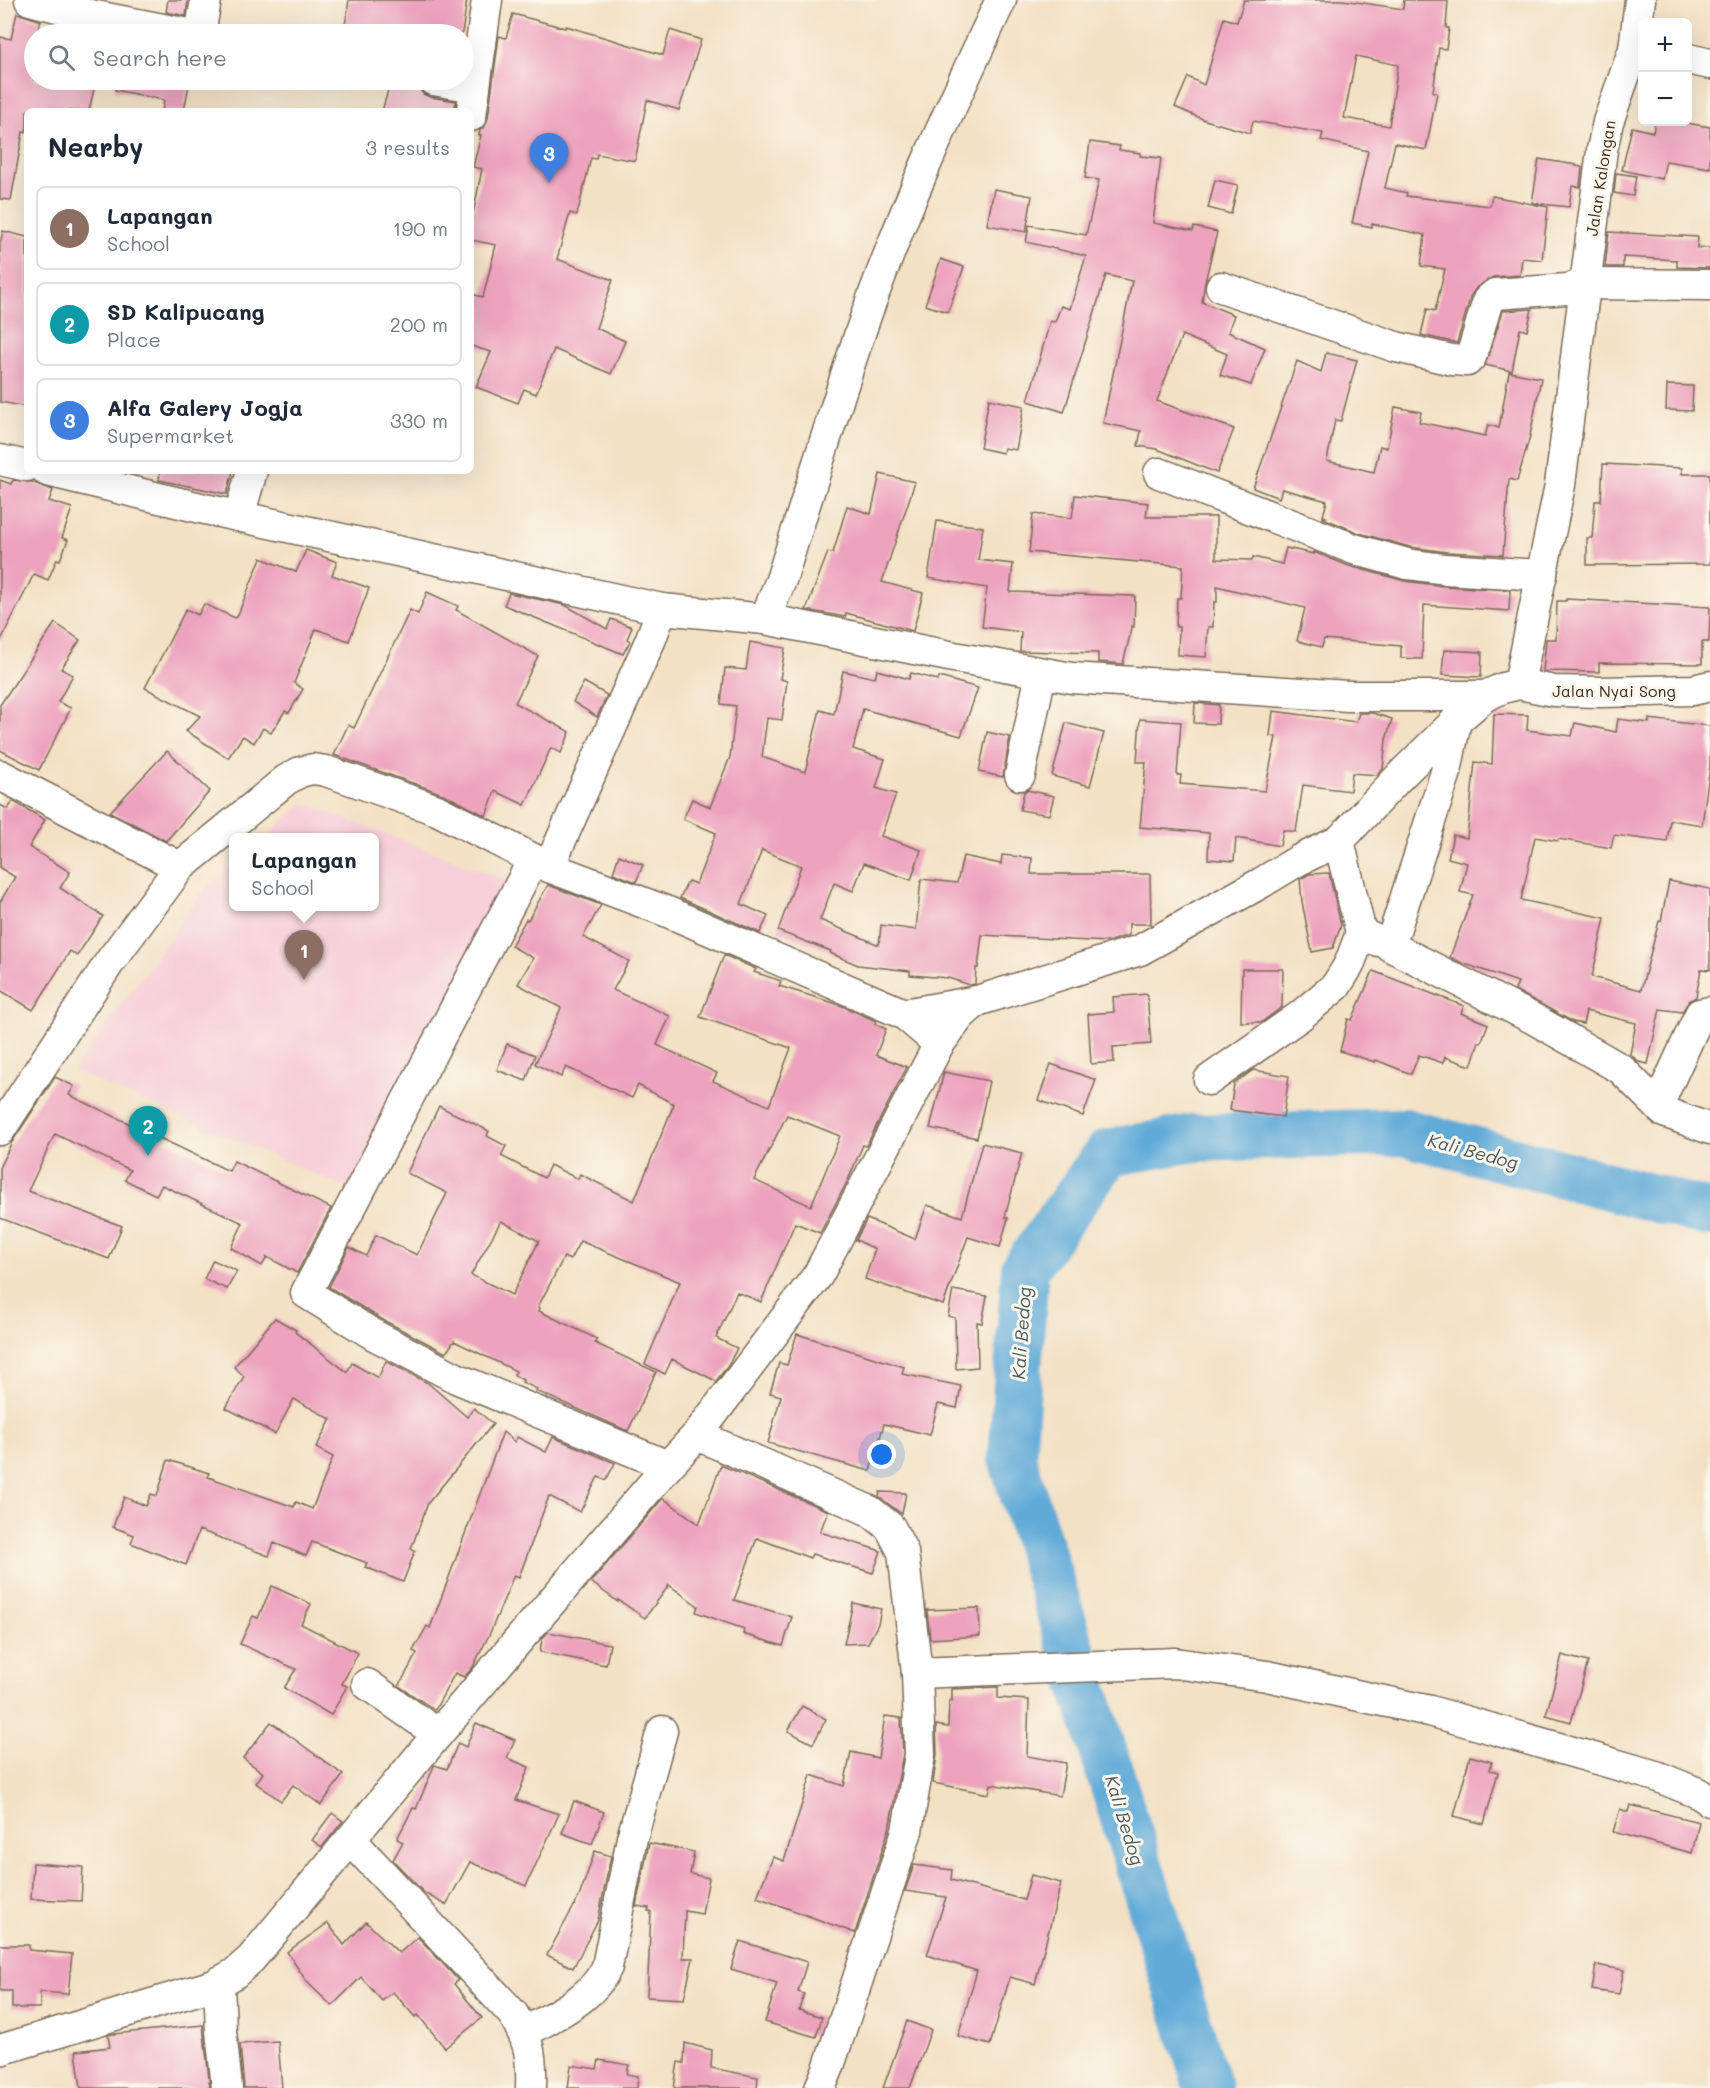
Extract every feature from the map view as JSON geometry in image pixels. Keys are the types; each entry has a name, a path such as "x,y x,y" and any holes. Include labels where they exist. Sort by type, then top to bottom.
{"street":[{"path":"30,0 137,24"},
{"path":"202,24 206,0"},
{"path":"452,90 473,101 487,0"},
{"path":"765,620 781,580 859,335 896,237 936,138 1000,0"},
{"name":"Jalan Kalongan","path":"1639,18 1640,0"},
{"name":"Jalan Kalongan","path":"1519,684 1560,485 1586,284 1595,189 1602,150 1608,122 1638,49"},
{"path":"1692,61 1710,64"},
{"path":"1221,287 1396,347 1467,362 1471,357 1488,300 1495,294 1567,289 1586,284 1710,285"},
{"path":"0,460 24,465"},
{"path":"1160,472 1354,549 1407,564 1445,569 1542,575"},
{"path":"60,474 544,590 662,609 765,620 1072,678 1348,696 1485,696"},
{"path":"239,516 251,474"},
{"path":"662,609 650,641 541,863 306,1293 383,1341 456,1378 668,1466"},
{"path":"1020,775 1041,673"},
{"path":"904,1014 977,1001 1140,950 1299,860 1339,841 1456,721 1485,696 1519,684"},
{"name":"Jalan Nyai Song","path":"1519,684 1570,692 1693,690 1710,686"},
{"path":"1390,946 1446,772 1456,721"},
{"path":"0,1130 109,963 180,867 286,780 300,772 313,770 333,773 437,810 541,863 668,912 904,1014 939,1044"},
{"path":"0,775 180,867"},
{"path":"1209,1080 1300,1016 1336,986 1349,965 1361,933 1339,841"},
{"path":"1361,933 1532,1018 1621,1069 1658,1105 1674,1117 1710,1129"},
{"path":"0,2050 219,1982 251,1959 438,1734 697,1435 818,1275 939,1044 960,1016 977,1001"},
{"path":"1658,1105 1700,1014 1710,1012"},
{"path":"697,1435 870,1511 890,1527 903,1552 917,1673 920,1755 907,1831 820,2088"},
{"path":"917,1673 1175,1663 1267,1676 1430,1711 1656,1776 1698,1793 1710,1801"},
{"path":"367,1684 438,1734"},
{"path":"524,2033 587,1995 599,1982 606,1966 632,1838 662,1731"},
{"path":"351,1840 513,2014 524,2033 531,2057 531,2088"},
{"path":"219,1982 227,2088"}],"shaded area":[{"path":"304,803 523,886 349,1189 73,1071 205,889 229,868 229,911 379,911 379,833 270,833"}],"building":[{"path":"168,0 188,0 186,16 166,12"},
{"path":"349,0 467,0 463,24 345,24"},
{"path":"1244,0 1343,0 1403,9 1404,0 1448,0 1446,28 1449,28 1446,49 1439,48 1433,92 1437,93 1426,150 1395,143 1385,188 1407,193 1406,196 1490,206 1492,196 1548,207 1542,260 1522,258 1520,275 1493,277 1477,287 1471,295 1457,343 1421,335 1427,309 1435,311 1445,269 1421,266 1425,235 1372,224 1372,227 1352,223 1368,151 1321,140 1323,133 1253,121 1250,133 1205,120 1175,107 1188,77 1204,85 1224,18 1237,22","holes":["1356,56 1398,65 1389,126 1344,118"]},
{"path":"17,13 41,21 40,24 24,24 24,90 94,90 90,108 24,108 24,132 11,200 0,199 0,37 11,39"},
{"path":"513,14 565,28 566,26 663,55 670,30 701,40 679,110 647,100 635,161 597,154 596,159 591,158 577,215 570,213 557,259 613,280 596,328 625,341 611,374 554,349 536,394 524,389 518,403 476,387 491,352 474,347 474,295 483,297 496,245 474,241 474,209 482,169 474,167 474,163 481,135 479,135 480,130 485,126 488,118 499,36 506,38"},
{"path":"115,90 188,90 185,108 163,108 164,100"},
{"path":"388,90 420,90 430,97 456,101 455,108 383,108"},
{"path":"1692,124 1710,127 1710,168 1666,161 1662,179 1622,170 1632,127 1653,132 1654,126 1692,126"},
{"path":"1090,142 1120,146 1119,150 1140,153 1140,156 1161,158 1153,223 1193,231 1194,227 1217,232 1202,302 1234,315 1228,332 1265,348 1251,385 1220,375 1227,354 1182,335 1157,401 1234,429 1217,473 1157,449 1138,446 1141,431 1103,423 1132,281 1106,275 1064,412 1028,401 1050,321 1055,322 1061,306 1070,309 1086,256 1026,242 1029,225 1086,235 1099,180 1085,178"},
{"path":"1539,159 1582,167 1580,187 1572,186 1569,207 1532,203"},
{"path":"1616,173 1636,176 1633,196 1614,193"},
{"path":"1215,180 1238,185 1231,214 1208,208"},
{"path":"994,189 1032,196 1026,232 987,225"},
{"path":"3,231 24,236 24,406 0,402 0,244"},
{"path":"1609,232 1698,237 1697,248 1710,248 1710,268 1677,267 1677,260 1623,257 1623,267 1605,267"},
{"path":"941,259 964,267 948,312 925,305"},
{"path":"1532,309 1527,331 1520,329 1512,371 1485,365 1503,311"},
{"path":"1326,353 1357,360 1341,421 1335,420 1327,461 1374,472 1380,446 1387,448 1395,407 1421,412 1419,422 1485,436 1488,425 1499,428 1509,372 1541,378 1530,436 1517,481 1509,479 1503,555 1447,552 1410,547 1359,533 1323,518 1326,517 1323,516 1327,501 1282,489 1279,498 1253,488 1297,361 1321,372"},
{"path":"1667,385 1693,386 1692,411 1666,410"},
{"path":"989,399 1024,406 1016,450 1004,448 1003,453 980,448"},
{"path":"1603,464 1682,468 1682,474 1710,474 1710,564 1587,565 1587,538 1592,538 1595,501 1601,501"},
{"path":"160,474 232,474 227,494 159,480"},
{"path":"880,474 915,482 882,582 923,593 913,631 846,613 845,617 806,610 828,552 833,553 847,506 871,514"},
{"path":"0,480 11,484 13,480 32,482 53,490 49,501 72,508 62,538 68,540 60,560 57,559 48,580 34,574 0,642"},
{"path":"1075,495 1148,503 1146,517 1216,517 1216,559 1252,560 1253,557 1282,564 1286,548 1314,554 1314,552 1349,566 1405,581 1510,590 1509,611 1424,605 1422,659 1401,658 1401,646 1324,639 1322,647 1297,641 1305,608 1217,586 1213,627 1208,627 1206,657 1178,655 1177,598 1181,598 1183,566 1029,552 1033,514 1072,518"},
{"path":"937,521 983,527 978,560 1013,564 1010,592 1135,596 1134,627 1131,626 1123,664 1098,662 1098,653 1020,651 1021,632 982,627 987,588 928,578"},
{"path":"306,550 337,562 332,575 369,588 349,641 316,629 294,683 303,689 289,713 285,711 271,733 263,728 254,743 243,736 228,758 186,731 200,716 145,688 186,609 198,615 204,604 235,618 261,558 296,572"},
{"path":"427,592 458,606 456,610 538,656 515,703 570,732 561,753 551,748 525,805 495,791 486,816 443,794 334,755 348,725 354,728 410,610 418,614"},
{"path":"509,593 565,605 607,629 611,619 632,627 627,639 630,641 623,654 504,605"},
{"path":"1566,599 1710,607 1709,642 1702,642 1702,664 1599,663 1599,672 1543,671 1546,639 1556,639 1557,601 1566,601"},
{"path":"55,623 80,640 61,669 73,675 58,702 71,708 39,770 0,750 0,705"},
{"path":"750,642 785,648 780,679 787,681 782,720 767,718 762,757 805,772 820,710 834,714 843,671 875,678 877,670 909,679 911,673 938,680 939,677 978,688 961,736 863,709 853,749 885,759 876,788 896,794 881,836 921,850 911,880 864,863 853,891 834,883 820,920 879,945 881,925 916,930 921,879 957,883 963,856 1001,864 1002,855 1032,858 1031,874 1150,874 1151,924 1129,924 1129,935 1107,942 982,935 975,984 970,985 948,978 910,975 910,971 858,965 830,953 831,951 778,931 801,866 762,850 741,904 768,916 760,933 680,898 688,881 696,884 716,833 683,819 692,799 710,807 730,757 736,706 721,704 725,668 746,670"},
{"path":"1444,650 1482,652 1481,677 1442,675"},
{"path":"584,682 607,695 597,717 573,702"},
{"path":"1195,703 1219,705 1218,724 1194,723"},
{"path":"1273,711 1356,722 1359,713 1372,713 1392,719 1386,740 1383,769 1377,775 1352,773 1350,791 1303,785 1296,832 1283,830 1280,846 1236,838 1234,861 1208,859 1209,833 1140,827 1146,762 1137,762 1140,719 1181,722 1177,775 1181,775 1180,784 1265,791 1276,737 1270,736"},
{"path":"1494,714 1528,715 1527,730 1572,736 1575,723 1616,732 1618,719 1649,723 1649,719 1710,726 1710,766 1702,825 1670,820 1667,842 1614,835 1611,848 1535,837 1521,900 1605,918 1592,977 1641,990 1659,921 1661,921 1669,881 1710,889 1710,970 1701,969 1696,997 1689,1001 1682,1012 1660,1009 1648,1064 1639,1062 1630,1054 1636,1023 1586,1011 1583,1024 1573,1022 1515,990 1518,982 1450,957 1473,895 1460,892 1467,863 1448,858 1453,835 1467,838 1475,762 1492,764"},
{"path":"1066,723 1104,733 1090,786 1052,776"},
{"path":"987,732 1010,737 1003,777 979,772"},
{"path":"167,751 210,791 166,841 110,812"},
{"path":"1027,790 1054,796 1049,815 1020,810 1024,792"},
{"path":"13,801 45,820 29,847 70,872 60,888 103,916 77,956 70,951 33,1010 0,990 0,902 15,877 0,868 0,805 8,809"},
{"path":"619,855 643,865 636,882 613,873"},
{"path":"1329,873 1341,925 1333,948 1312,952 1300,879 1309,874"},
{"path":"548,885 601,905 583,937 629,961 613,990 670,1016 657,1045 717,1073 713,1081 769,1106 791,1048 700,1017 724,955 756,969 754,972 781,981 779,986 840,1005 876,1021 875,1024 886,1029 876,1055 907,1067 866,1146 863,1145 848,1180 820,1233 795,1223 761,1302 737,1292 716,1338 737,1348 728,1366 716,1381 672,1359 665,1374 645,1364 680,1282 580,1241 570,1260 564,1257 538,1307 539,1311 597,1339 595,1343 656,1372 628,1431 536,1391 537,1389 522,1382 523,1380 514,1375 516,1371 454,1341 446,1353 383,1320 329,1287 349,1247 366,1256 376,1235 417,1255 447,1193 407,1173 439,1106 489,1131 487,1136 506,1146 501,1156 544,1178 550,1165 578,1179 580,1174 634,1201 674,1104 638,1085 632,1098 566,1067 561,1077 535,1064 561,1008 518,984 533,958 511,946 526,919 528,920","holes":["787,1115 840,1136 811,1206 754,1180","501,1221 539,1241 512,1295 471,1275"]},
{"path":"1242,969 1283,969 1282,1007 1262,1022 1241,1022"},
{"path":"1373,971 1464,1006 1461,1013 1488,1024 1471,1066 1445,1057 1443,1063 1419,1055 1411,1074 1376,1060 1375,1062 1340,1051 1348,1019 1352,1020"},
{"path":"1147,994 1151,1044 1113,1047 1114,1062 1091,1064 1088,1014 1114,1012 1113,997"},
{"path":"507,1044 535,1055 526,1081 497,1070"},
{"path":"1051,1064 1096,1080 1083,1116 1038,1100"},
{"path":"1253,1070 1289,1076 1283,1117 1230,1110 1234,1084"},
{"path":"944,1072 989,1081 977,1138 930,1128"},
{"path":"55,1077 74,1086 69,1095 229,1171 234,1161 331,1208 297,1273 267,1257 262,1266 231,1248 243,1223 162,1185 156,1195 125,1180 130,1170 55,1134 28,1191 122,1226 109,1259 0,1218 0,1166 12,1142"},
{"path":"982,1143 1022,1153 1005,1217 1008,1218 1000,1247 968,1237 943,1305 865,1279 875,1249 856,1240 867,1219 915,1239 927,1205 962,1217"},
{"path":"213,1260 237,1271 227,1289 204,1279"},
{"path":"953,1290 987,1296 982,1323 977,1322 978,1367 956,1369 955,1318 948,1316"},
{"path":"275,1318 296,1330 295,1332 347,1372 352,1363 378,1378 386,1361 428,1383 467,1417 474,1408 493,1424 428,1503 411,1549 415,1551 403,1582 365,1567 367,1563 312,1542 306,1556 274,1543 269,1556 199,1530 186,1565 131,1543 134,1535 113,1527 124,1497 146,1506 151,1494 157,1496 168,1460 209,1473 208,1477 294,1507 296,1502 312,1509 333,1457 316,1448 331,1419 294,1399 275,1434 226,1408 244,1376 234,1367"},
{"path":"797,1334 904,1367 902,1374 961,1386 957,1408 938,1404 930,1435 884,1424 870,1471 768,1443 781,1396 770,1393 779,1363 787,1365"},
{"path":"503,1432 515,1442 517,1437 546,1452 553,1437 615,1463 606,1480 598,1477 580,1512 549,1496 519,1577 514,1575 473,1667 464,1677 455,1673 435,1710 399,1686 417,1653 413,1651 427,1626 430,1628"},
{"path":"721,1465 828,1511 820,1532 881,1551 873,1573 812,1554 810,1558 757,1538 734,1600 792,1617 783,1646 743,1634 744,1629 696,1612 698,1606 669,1585 645,1618 591,1582 663,1498 699,1524"},
{"path":"880,1492 906,1493 902,1514 879,1497"},
{"path":"272,1586 311,1604 301,1624 358,1653 342,1684 347,1686 331,1715 284,1688 296,1669 240,1644 253,1616 258,1618"},
{"path":"853,1603 881,1609 878,1624 868,1643 844,1644"},
{"path":"979,1608 980,1636 930,1639 927,1610"},
{"path":"548,1632 610,1644 606,1665 540,1652 542,1639"},
{"path":"1562,1655 1588,1662 1571,1722 1546,1715"},
{"path":"998,1687 998,1698 1029,1700 1027,1756 1066,1763 1060,1796 991,1784 989,1794 933,1783 937,1754 936,1725 948,1727 952,1689"},
{"path":"802,1706 826,1719 813,1744 788,1731"},
{"path":"885,1716 901,1718 903,1754 889,1829 855,1933 757,1897 773,1857 784,1861 811,1775 844,1786 851,1752 878,1758"},
{"path":"271,1722 343,1775 321,1805 293,1785 281,1801 256,1783 263,1773 243,1758"},
{"path":"476,1723 515,1740 507,1758 529,1767 516,1800 559,1814 526,1886 470,1862 446,1905 424,1893 393,1860 403,1842 397,1839 413,1808 416,1809 434,1766 447,1769 458,1743 466,1747"},
{"path":"1470,1756 1492,1762 1490,1770 1498,1772 1484,1824 1454,1816"},
{"path":"574,1801 604,1812 592,1844 562,1833"},
{"path":"1630,1805 1699,1822 1692,1853 1613,1832 1620,1809 1628,1812"},
{"path":"332,1813 343,1821 322,1847 312,1840"},
{"path":"649,1843 694,1852 690,1874 709,1878 702,1914 685,1911 683,1958 693,1958 684,1999 647,1997 651,1911 648,1911 649,1908 636,1906"},
{"path":"595,1851 611,1856 598,1920 573,1968 547,1955 579,1897"},
{"path":"33,1863 83,1867 81,1901 31,1899"},
{"path":"914,1865 952,1870 951,1880 1024,1900 1031,1875 1061,1883 1035,1984 1010,1977 990,2045 958,2036 977,1971 927,1955 946,1897 905,1891"},
{"path":"366,1922 399,1953 418,1937 458,1980 454,1984 482,2018 445,2048 418,2015 415,2017 393,1992 382,2001 361,1977 332,2006 307,1982 287,1952 328,1923 344,1945"},
{"path":"740,1941 807,1962 798,1992 804,1994 799,2010 822,2017 816,2037 765,2022 777,1983 731,1969"},
{"path":"0,1945 29,1945 29,1950 72,1954 68,1994 40,1992 40,2008 12,2008 12,1991 0,1991"},
{"path":"1596,1965 1624,1970 1619,1994 1592,1990"},
{"path":"907,2021 931,2030 910,2088 883,2088"},
{"path":"203,2025 210,2088 81,2088 76,2051 110,2047 108,2035"},
{"path":"278,2041 282,2088 244,2088 240,2044"},
{"path":"685,2043 712,2050 711,2068 758,2077 757,2088 674,2088 678,2062 684,2063"},
{"path":"599,2060 629,2065 627,2074 638,2076 637,2088 568,2088 571,2065 597,2069"}],"waterway":[{"name":"Kali Bedog","path":"1208,2088 1012,1458 1025,1268 1108,1153 1194,1138 1404,1132 1710,1213"}],"place":[{"name":"Alfa Galery Jogja","path":"549,183"},
{"name":"Lapangan","path":"304,980"},
{"name":"SD Kalipucang","path":"148,1156"}]}
